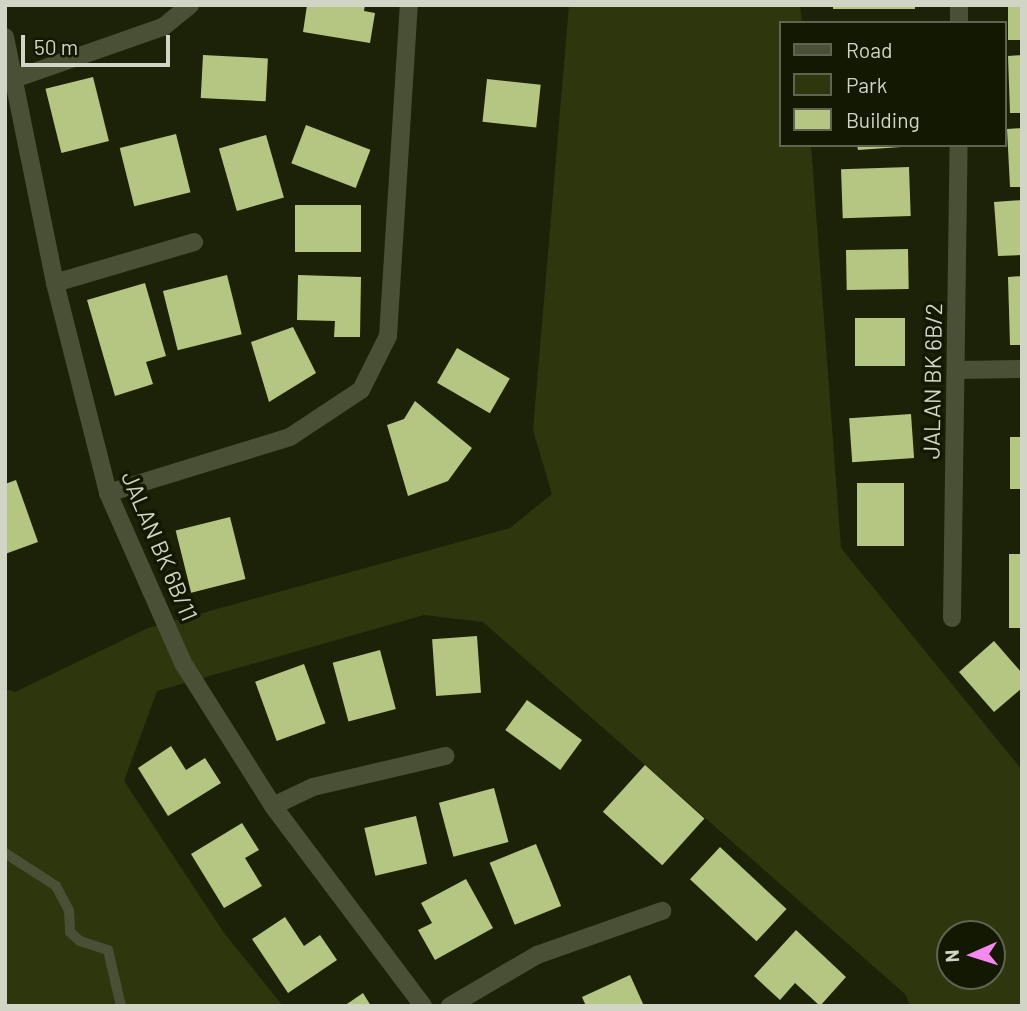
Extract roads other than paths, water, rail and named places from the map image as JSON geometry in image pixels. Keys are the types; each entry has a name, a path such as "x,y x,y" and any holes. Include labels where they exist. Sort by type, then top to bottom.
{"street":[{"path":"16,78 163,27 190,5"},
{"path":"108,493 290,437 361,390 388,336 409,5"},
{"name":"JALAN BK 6B/11","path":"5,37 16,78 55,283 108,493 183,663 273,806 423,1006"},
{"name":"JALAN BK 6B/2","path":"952,618 958,370 959,147"},
{"path":"55,283 194,242"},
{"path":"958,370 1022,369"},
{"path":"273,806 313,787 445,756"},
{"path":"450,1006 537,955 662,911"}],"lane":[{"path":"5,853 56,886 69,910 70,932 80,941 108,950 121,1006"}]}
